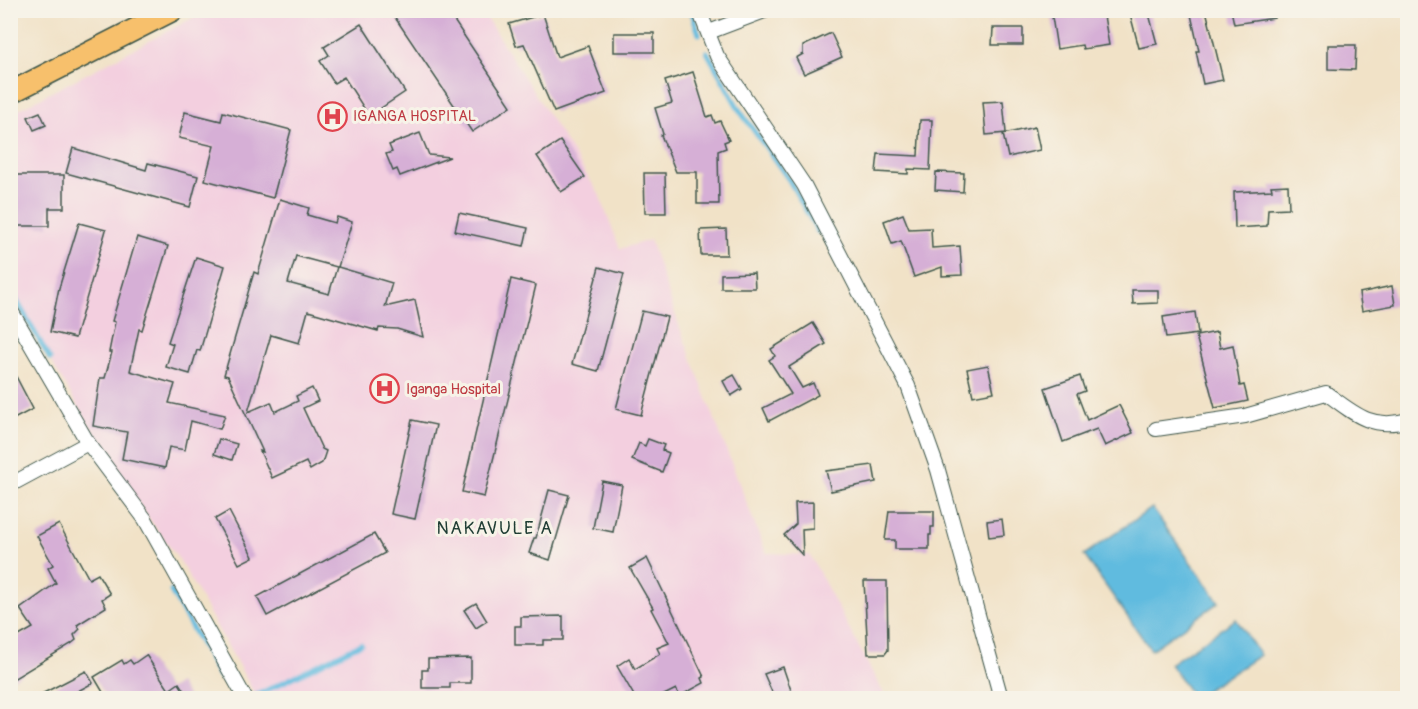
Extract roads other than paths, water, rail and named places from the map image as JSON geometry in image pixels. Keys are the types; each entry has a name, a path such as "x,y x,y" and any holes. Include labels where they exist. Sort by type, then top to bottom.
{"main road":[{"path":"10,93 173,10"}],"street":[{"path":"699,10 717,56 804,185 908,386 938,470 1001,699"},
{"path":"709,32 767,10"},
{"path":"10,309 88,442 145,519 245,699"},
{"path":"1156,429 1245,416 1326,393 1365,421 1393,425 1407,420"},
{"path":"10,485 88,442"}],"water":[{"path":"1152,508 1219,602 1151,650 1084,555"},
{"path":"1236,619 1260,655 1194,698 1170,664"}],"waterway":[{"path":"691,10 699,34"},
{"path":"707,52 740,111 789,180 818,232"},
{"path":"10,289 50,359"},
{"path":"171,591 219,676"},
{"path":"255,696 361,644"}],"place":[{"name":"IGANGA HOSPITAL","path":"332,116"},
{"name":"Iganga Hospital","path":"385,389"}],"district":[{"name":"NAKAVULE A","path":"495,528"}]}
